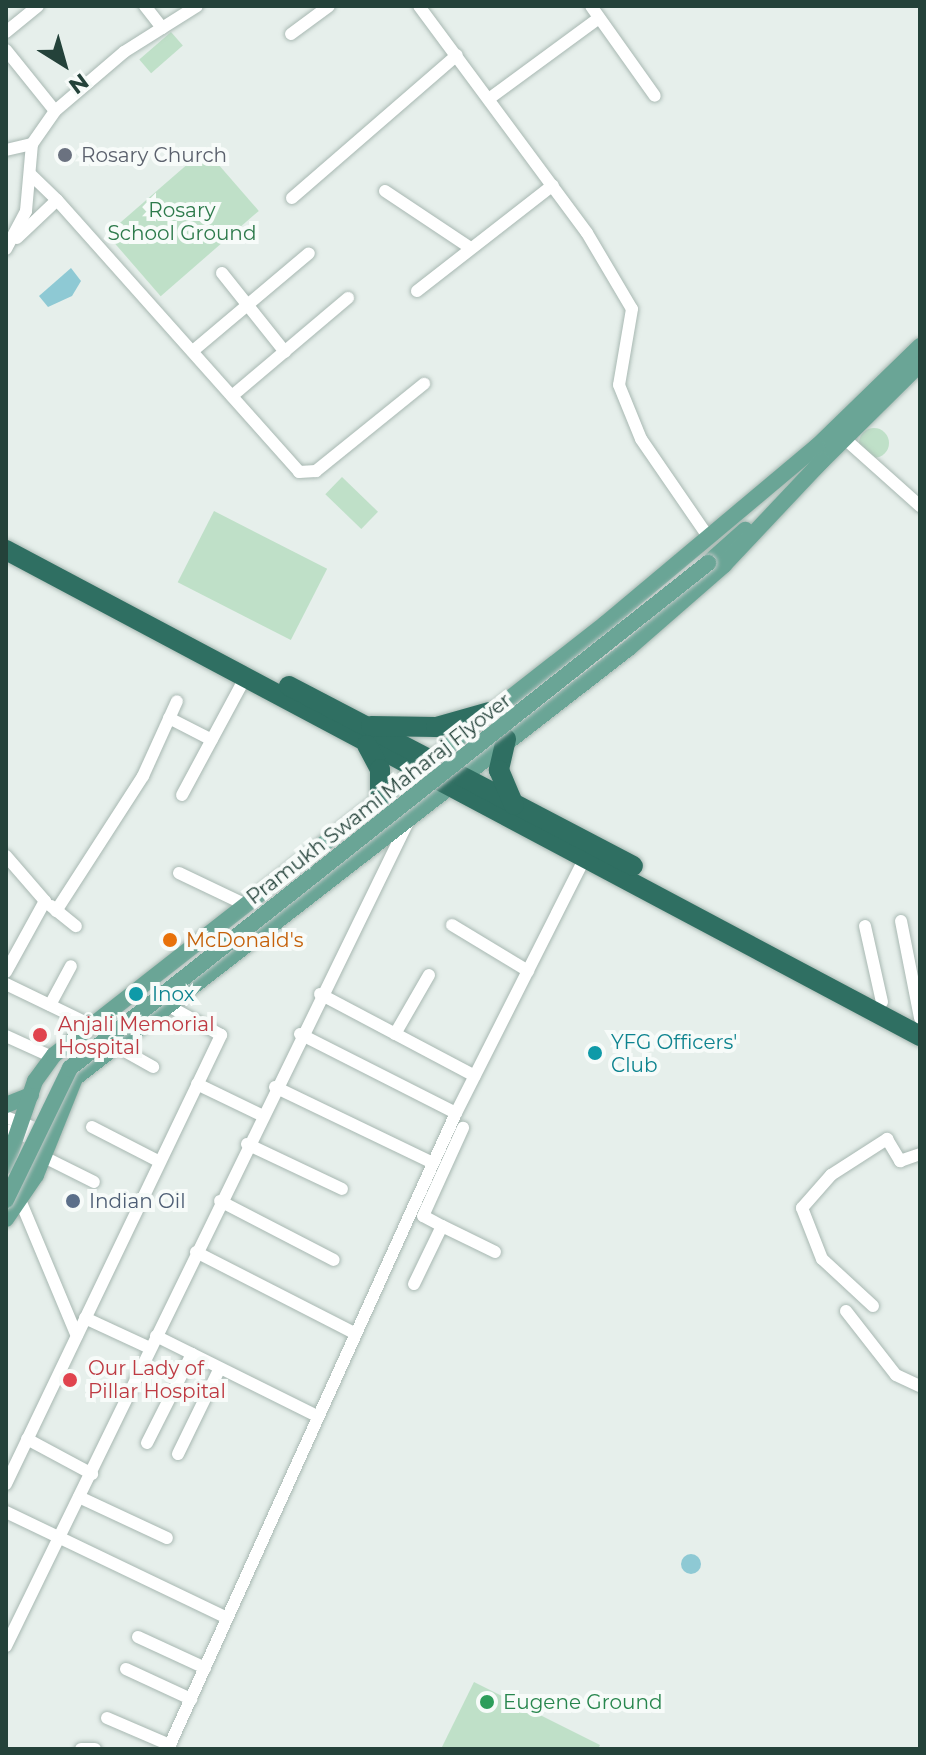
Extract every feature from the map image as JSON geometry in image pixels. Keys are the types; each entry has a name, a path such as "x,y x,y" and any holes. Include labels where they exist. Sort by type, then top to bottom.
{"highway":[{"path":"6,536 364,734 919,1026"},
{"path":"6,550 245,678 364,734 436,727 489,712"},
{"path":"364,734 380,769 380,796"},
{"path":"506,739 499,770 514,805"},
{"path":"452,780 514,805 588,852 882,1002 919,1026"}],"main road":[{"path":"6,1219 13,1200 46,1144 67,1087 165,1004 724,565 820,454 920,346"},
{"path":"8,1158 13,1127 52,1057 489,712 707,535 845,439 920,364"},
{"name":"Pramukh Swami Maharaj Flyover","path":"6,1184 42,1089 62,1060 612,633 820,454"},
{"name":"Pramukh Swami Maharaj Flyover","path":"13,1200 70,1068 618,641 795,476"},
{"path":"6,1105 31,1095"}],"street":[{"path":"6,32 38,6"},
{"path":"145,6 162,28"},
{"path":"8,247 26,211 32,144 55,111 162,28 197,6"},
{"path":"291,34 329,6"},
{"path":"419,6 553,185 632,309 619,385 641,439 707,535"},
{"path":"591,6 655,96"},
{"path":"490,98 599,18"},
{"path":"6,50 55,111"},
{"path":"292,198 457,55"},
{"path":"6,150 32,144"},
{"path":"30,174 305,474 424,384"},
{"path":"417,291 469,247 553,185"},
{"path":"385,191 469,247"},
{"path":"8,247 57,200"},
{"path":"194,350 309,253"},
{"path":"222,273 285,352"},
{"path":"232,396 348,298"},
{"path":"845,439 920,506"},
{"path":"182,795 245,678"},
{"path":"56,911 143,776 177,701"},
{"path":"169,718 212,740"},
{"path":"6,1646 92,1474 300,1034 414,810"},
{"path":"107,1718 169,1747 456,1113 588,852"},
{"path":"6,856 45,901 76,926"},
{"path":"179,873 244,904"},
{"path":"6,972 45,901"},
{"path":"901,921 916,976 919,1026"},
{"path":"452,925 528,971"},
{"path":"865,926 882,1002"},
{"path":"50,1005 71,966"},
{"path":"395,1034 429,975"},
{"path":"6,984 91,1025"},
{"path":"320,994 475,1076"},
{"path":"6,1484 221,1035 165,1004"},
{"path":"300,1034 456,1113"},
{"path":"6,1036 52,1057"},
{"path":"114,1045 153,1067"},
{"path":"197,1084 261,1115"},
{"path":"275,1087 433,1163"},
{"path":"13,1127 46,1144 94,1182"},
{"path":"92,1127 160,1162"},
{"path":"463,1128 423,1216 495,1252"},
{"path":"873,1306 822,1259 802,1208 831,1175 887,1139 900,1161 920,1154"},
{"path":"247,1144 342,1189"},
{"path":"13,1200 77,1336"},
{"path":"220,1201 334,1260"},
{"path":"414,1284 442,1226"},
{"path":"196,1252 354,1333"},
{"path":"846,1311 896,1375 920,1386"},
{"path":"85,1318 192,1354 218,1372 317,1416"},
{"path":"147,1443 192,1354"},
{"path":"178,1454 218,1372"},
{"path":"27,1439 92,1474"},
{"path":"79,1497 167,1538"},
{"path":"6,1512 227,1618"},
{"path":"138,1637 205,1668"},
{"path":"126,1669 191,1699"},
{"path":"81,1749 95,1749"}],"green space":[{"path":"171,32 183,46 151,73 139,60"},
{"name":"Rosary School Ground","path":"205,149 259,211 161,296 107,234"},
{"path":"874,428 885,432 889,443 885,454 874,458 863,454 859,443 863,432"},
{"path":"342,477 378,512 361,529 325,494"},
{"path":"214,511 327,569 291,640 178,582"},
{"name":"Eugene Ground","path":"474,1682 600,1745 598,1749 441,1749"}],"water":[{"path":"71,268 81,281 72,296 48,307 39,296"},
{"path":"691,1554 698,1557 701,1564 698,1571 691,1574 684,1571 681,1564 684,1557"}],"place":[{"name":"Rosary Church","path":"65,155"},
{"name":"McDonald's","path":"170,940"},
{"name":"Inox","path":"136,994"},
{"name":"Anjali Memorial Hospital","path":"40,1035"},
{"name":"YFG Officers' Club","path":"595,1053"},
{"name":"Indian Oil","path":"73,1201"},
{"name":"Our Lady of Pillar Hospital","path":"70,1380"},
{"name":"Eugene Ground","path":"487,1702"}]}
